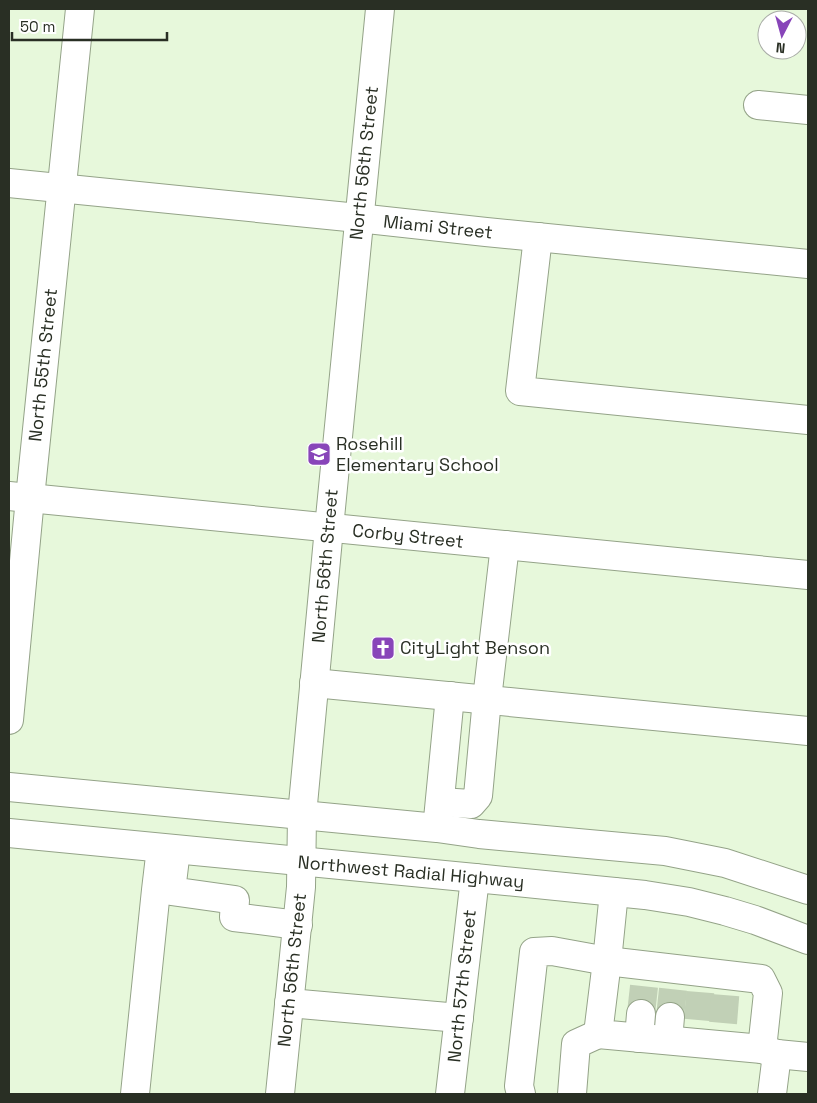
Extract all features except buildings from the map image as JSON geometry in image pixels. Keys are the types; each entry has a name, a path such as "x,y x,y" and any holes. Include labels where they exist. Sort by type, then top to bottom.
{"street":[{"name":"North 55th Street","path":"9,720 19,497 61,188 80,9"},
{"name":"North 56th Street","path":"280,1094 298,925 301,887 302,815 314,683 358,218 380,9"},
{"path":"758,105 808,110"},
{"name":"Miami Street","path":"9,183 808,264"},
{"path":"538,237 520,390 808,420"},
{"name":"Corby Street","path":"19,497 808,574"},
{"path":"9,787 302,815 438,815 471,804 478,796 505,545"},
{"path":"314,683 808,730"},
{"path":"438,815 450,696"},
{"path":"438,815 480,834 665,852 725,863 808,890"},
{"name":"Northwest Radial Highway","path":"9,833 614,892 688,902 755,920 808,940"},
{"path":"135,1094 168,849"},
{"name":"North 57th Street","path":"450,1094 475,878"},
{"path":"163,890 235,900 234,917 298,925"},
{"path":"598,1034 614,892"},
{"path":"521,1094 519,1086 534,952 552,950 646,971 714,979 761,979 768,993 772,1094"},
{"path":"289,1003 459,1018"},
{"path":"572,1094 576,1044 598,1034 640,1026 709,1033 769,1051 808,1057"}],"tunnel":[{"path":"641,1014 645,977"},
{"path":"670,1017 674,980"},
{"path":"698,1020 701,983"},
{"path":"723,1023 726,986"}],"place":[{"name":"Rosehill Elementary School","path":"319,454"},
{"name":"CityLight Benson","path":"383,648"}]}
